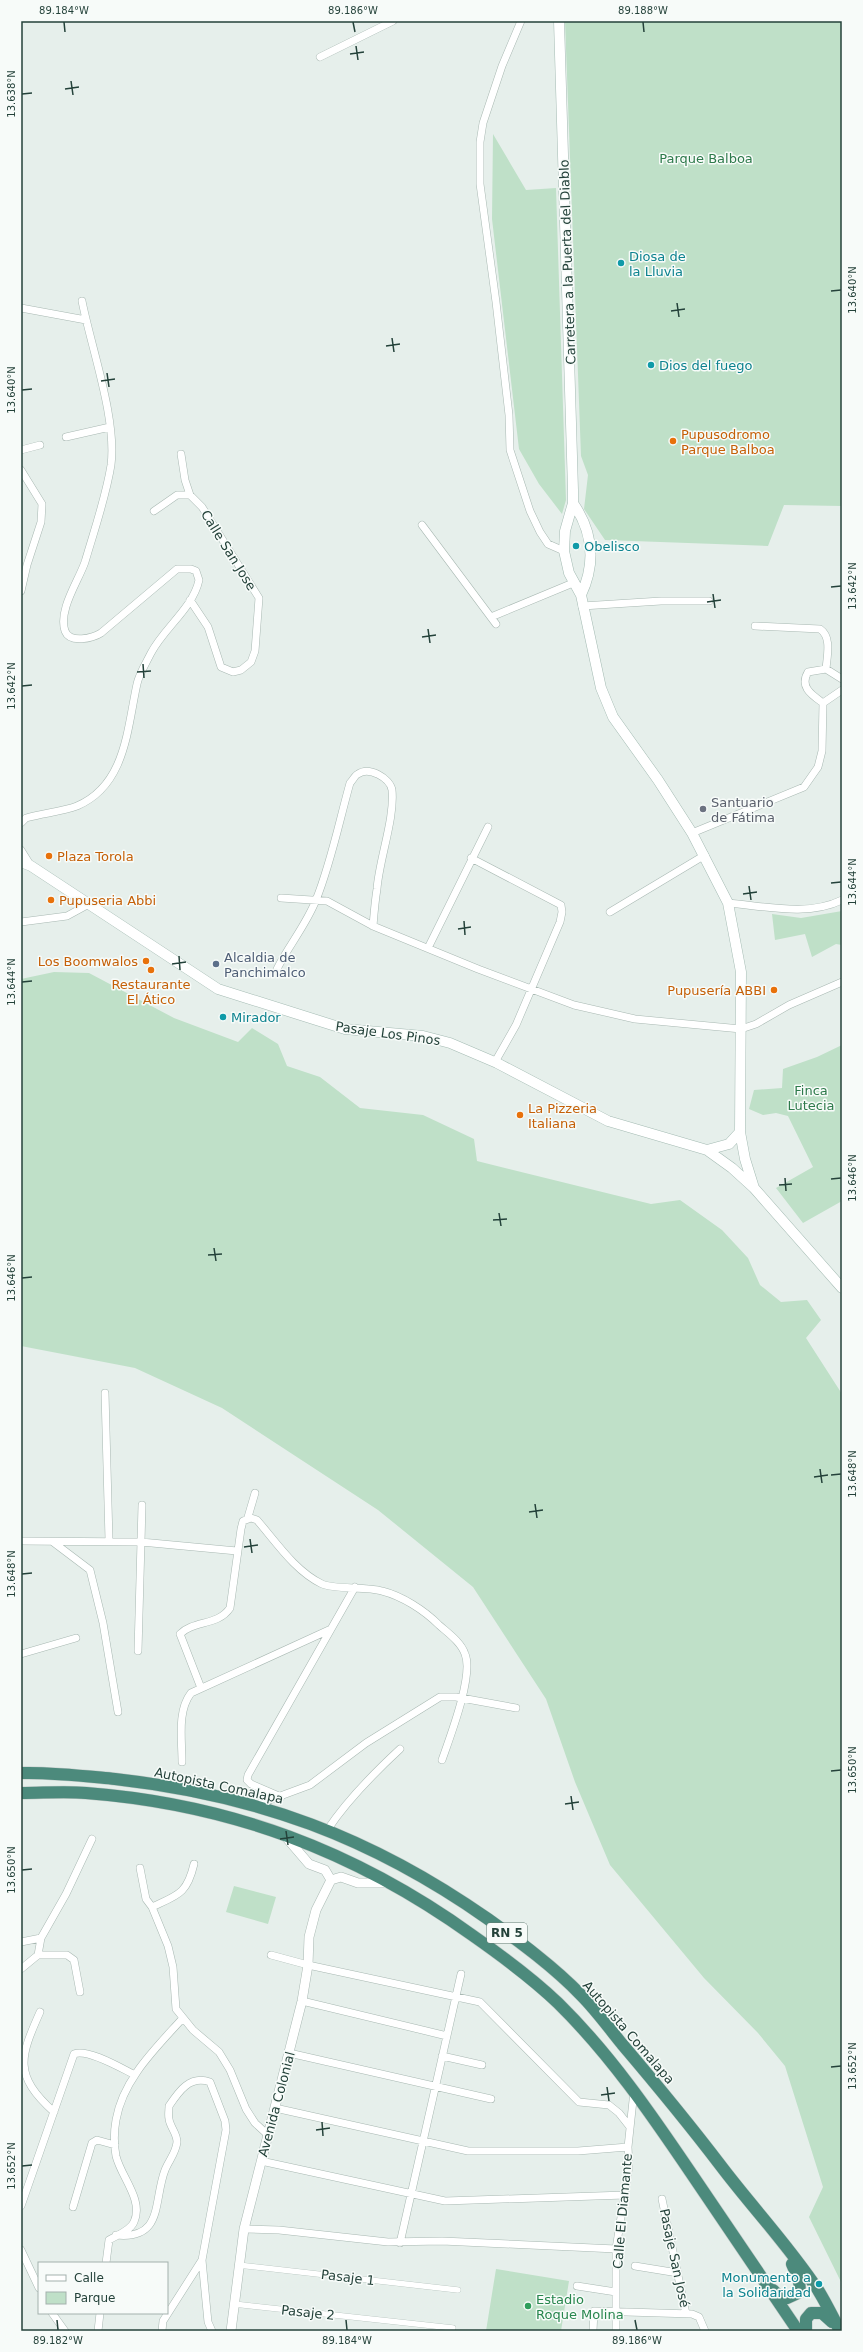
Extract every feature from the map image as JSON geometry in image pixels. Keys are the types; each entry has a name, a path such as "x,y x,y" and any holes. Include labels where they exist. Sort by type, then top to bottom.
{"highway":[{"name":"Autopista Comalapa","path":"21,1773 38,1772 131,1781 185,1789 256,1805 328,1829 366,1846 412,1870 465,1903 516,1939 581,1995 687,2122 783,2244 818,2290 840,2331"},
{"name":"RN 5","path":"21,1793 85,1793 158,1802 216,1814 285,1835 332,1852 392,1882 454,1922 508,1961 558,2003 634,2090 798,2331"},
{"path":"760,2275 779,2296 791,2298 800,2292 798,2275 783,2244"},
{"path":"806,2331 806,2319 816,2312 827,2316 840,2331"}],"main road":[{"name":"Carretera a la Puerta del Diablo","path":"559,21 569,306 573,503 566,521 564,551 573,583 580,595 597,673 613,717 658,780 692,833 705,855 728,903 741,972 740,1132 746,1164 754,1188"},
{"name":"Carretera a la Puerta del Diablo","path":"573,503 584,522 591,553 588,575 580,595"},
{"name":"Pasaje Los Pinos","path":"21,862 32,866 210,984 236,996 345,1029 430,1037 495,1062 608,1121 707,1150 732,1168 754,1188 842,1288"},
{"path":"707,1150 722,1147 735,1139 740,1132"}],"street":[{"path":"320,57 393,21"},
{"path":"521,21 502,66 483,123 480,142 480,184 509,415 510,450 530,511 540,532 548,544 564,551"},
{"path":"21,823 26,818 39,814 77,806 90,798 109,782 125,747 137,682 152,651 198,587 199,575 191,569 177,569 95,637 78,639 68,636 66,632 65,614 85,561 106,487 112,450 110,427 82,301"},
{"path":"21,308 86,320"},
{"path":"66,437 110,427"},
{"path":"21,450 40,445"},
{"path":"154,511 168,500 177,496 190,494 184,480 181,454"},
{"path":"21,470 42,504 41,522 27,564 21,591"},
{"name":"Calle San Jose","path":"190,494 202,507 260,598 255,651 251,662 242,670 232,672 221,667 208,628 190,600"},
{"path":"422,525 496,624"},
{"path":"491,617 573,583"},
{"path":"582,606 661,601 709,601"},
{"path":"755,626 820,629 825,632 827,640 826,669"},
{"path":"823,703 810,694 805,686 804,678 812,670 826,669 842,679"},
{"path":"823,703 842,690"},
{"path":"692,833 804,787 815,773 822,752 823,703"},
{"path":"277,969 287,950 300,932 316,900 350,783 358,773 366,772 377,774 387,779 392,789 392,805 377,884 373,926"},
{"path":"428,948 471,858 488,827"},
{"path":"21,850 32,866"},
{"path":"610,912 705,855"},
{"path":"471,858 561,905 562,912 560,922 516,1025 495,1062"},
{"path":"281,898 327,901 373,926 574,1005 635,1019 741,1029 756,1024 789,1005 842,982"},
{"path":"728,903 814,909 830,906 842,900"},
{"path":"21,922 67,916 89,904"},
{"path":"105,1393 109,1540"},
{"path":"200,1688 180,1634 225,1615 230,1608 234,1588 237,1551 243,1521 248,1517 255,1493"},
{"path":"138,1651 142,1505"},
{"path":"248,1517 257,1520 299,1568 323,1584 370,1588 392,1593 430,1615 458,1643 465,1654 468,1668 461,1698 442,1760"},
{"path":"21,1541 53,1542 109,1540 237,1551"},
{"path":"53,1542 90,1570 103,1623 118,1712"},
{"path":"281,1797 251,1784 247,1780 248,1775 329,1630 355,1587"},
{"path":"182,1762 182,1721 185,1701 191,1693 329,1630"},
{"path":"21,1654 76,1638"},
{"path":"256,1805 310,1786 366,1743 440,1697 461,1698 516,1708"},
{"path":"328,1829 342,1807 375,1772 400,1750"},
{"path":"285,1835 304,1859 313,1866 325,1870 331,1880 341,1877 358,1884 392,1882"},
{"path":"21,1970 38,1955 41,1938 66,1894 92,1839"},
{"path":"152,1907 171,1898 188,1885 194,1864"},
{"path":"140,1868 146,1899 152,1907 168,1946 173,1967 176,2009 182,2019 219,2052 230,2070 246,2109 255,2123 268,2135"},
{"name":"Avenida Colonial","path":"231,2331 238,2265 244,2229 302,2001 308,1966 309,1937 316,1910 331,1880"},
{"path":"21,1942 41,1938"},
{"path":"38,1955 67,1955 74,1960 80,1992"},
{"path":"271,1955 308,1966 480,2002 579,2102 609,2105 620,2113 630,2127"},
{"path":"400,2243 461,1974"},
{"path":"302,2001 447,2036"},
{"path":"40,2012 26,2042 23,2057 24,2070 30,2086 38,2098 54,2112"},
{"path":"106,2262 110,2240 116,2235 127,2230 134,2223 136,2211 135,2200 116,2157 116,2118 134,2074 182,2019"},
{"path":"21,2206 71,2059 78,2052 107,2061 134,2074"},
{"path":"289,2053 491,2100"},
{"path":"442,2056 482,2065"},
{"path":"116,2235 130,2237 140,2234 149,2227 155,2213 165,2170 174,2154 177,2141 169,2119 169,2106 192,2081 201,2079 210,2082 225,2121 226,2130 202,2260 208,2322 212,2331"},
{"name":"Calle El Diamante","path":"616,2331 616,2249 629,2166 628,2147 634,2090"},
{"path":"275,2108 453,2149 484,2152 578,2151 628,2147"},
{"path":"73,2207 92,2143 97,2140 115,2145"},
{"path":"261,2161 445,2201 625,2195"},
{"name":"Pasaje San José","path":"662,2199 686,2314 699,2318 705,2331"},
{"path":"244,2229 278,2230 367,2241 400,2243 442,2241 616,2249"},
{"path":"21,2250 38,2286"},
{"path":"168,2313 202,2260"},
{"name":"Pasaje 1","path":"238,2265 458,2290"},
{"path":"636,2266 678,2273"},
{"path":"577,2286 616,2292"},
{"name":"Pasaje 2","path":"234,2304 454,2328"},
{"path":"593,2331 594,2311 616,2313 686,2314"},
{"path":"53,2314 65,2331"},
{"path":"98,2331 100,2314"},
{"path":"162,2331 163,2321 167,2314"}],"green space":[{"name":"Parque Balboa","path":"565,21 842,21 842,506 784,505 768,546 605,540 584,509 588,475 581,456"},
{"path":"493,134 526,190 556,188 566,500 562,514 539,484 519,449 492,219"},
{"path":"842,911 842,945 836,944 812,957 805,934 775,940 772,914 801,918"},
{"path":"54,972 89,973 174,1018 238,1042 252,1028 278,1044 287,1066 320,1077 360,1108 423,1115 474,1139 477,1161 651,1204 680,1200 722,1230 748,1258 760,1285 781,1302 807,1300 821,1320 806,1338 842,1394 842,2284 809,2217 823,2187 785,2066 758,2033 704,1978 610,1865 575,1782 546,1699 473,1587 378,1510 222,1408 135,1368 21,1346 21,979"},
{"name":"Finca Lutecia","path":"842,1045 842,1201 803,1223 776,1188 813,1167 788,1116 776,1113 763,1115 749,1109 754,1090 782,1088 783,1069 817,1057"},
{"path":"234,1886 276,1897 268,1924 226,1912"},
{"name":"Estadio Roque Molina","path":"496,2269 569,2281 561,2331 486,2331"}],"place":[{"name":"Diosa de la Lluvia","path":"621,263"},
{"name":"Dios del fuego","path":"651,365"},
{"name":"Pupusodromo Parque Balboa","path":"673,441"},
{"name":"Obelisco","path":"576,546"},
{"name":"Santuario de Fátima","path":"703,809"},
{"name":"Plaza Torola","path":"49,856"},
{"name":"Pupuseria Abbi","path":"51,900"},
{"name":"Los Boomwalos","path":"146,961"},
{"name":"Alcaldia de Panchimalco","path":"216,964"},
{"name":"Restaurante El Ático","path":"151,970"},
{"name":"Pupusería ABBI","path":"774,990"},
{"name":"Mirador","path":"223,1017"},
{"name":"La Pizzeria Italiana","path":"520,1115"},
{"name":"Monumento a la Solidaridad","path":"819,2284"},
{"name":"Estadio Roque Molina","path":"528,2306"}]}
